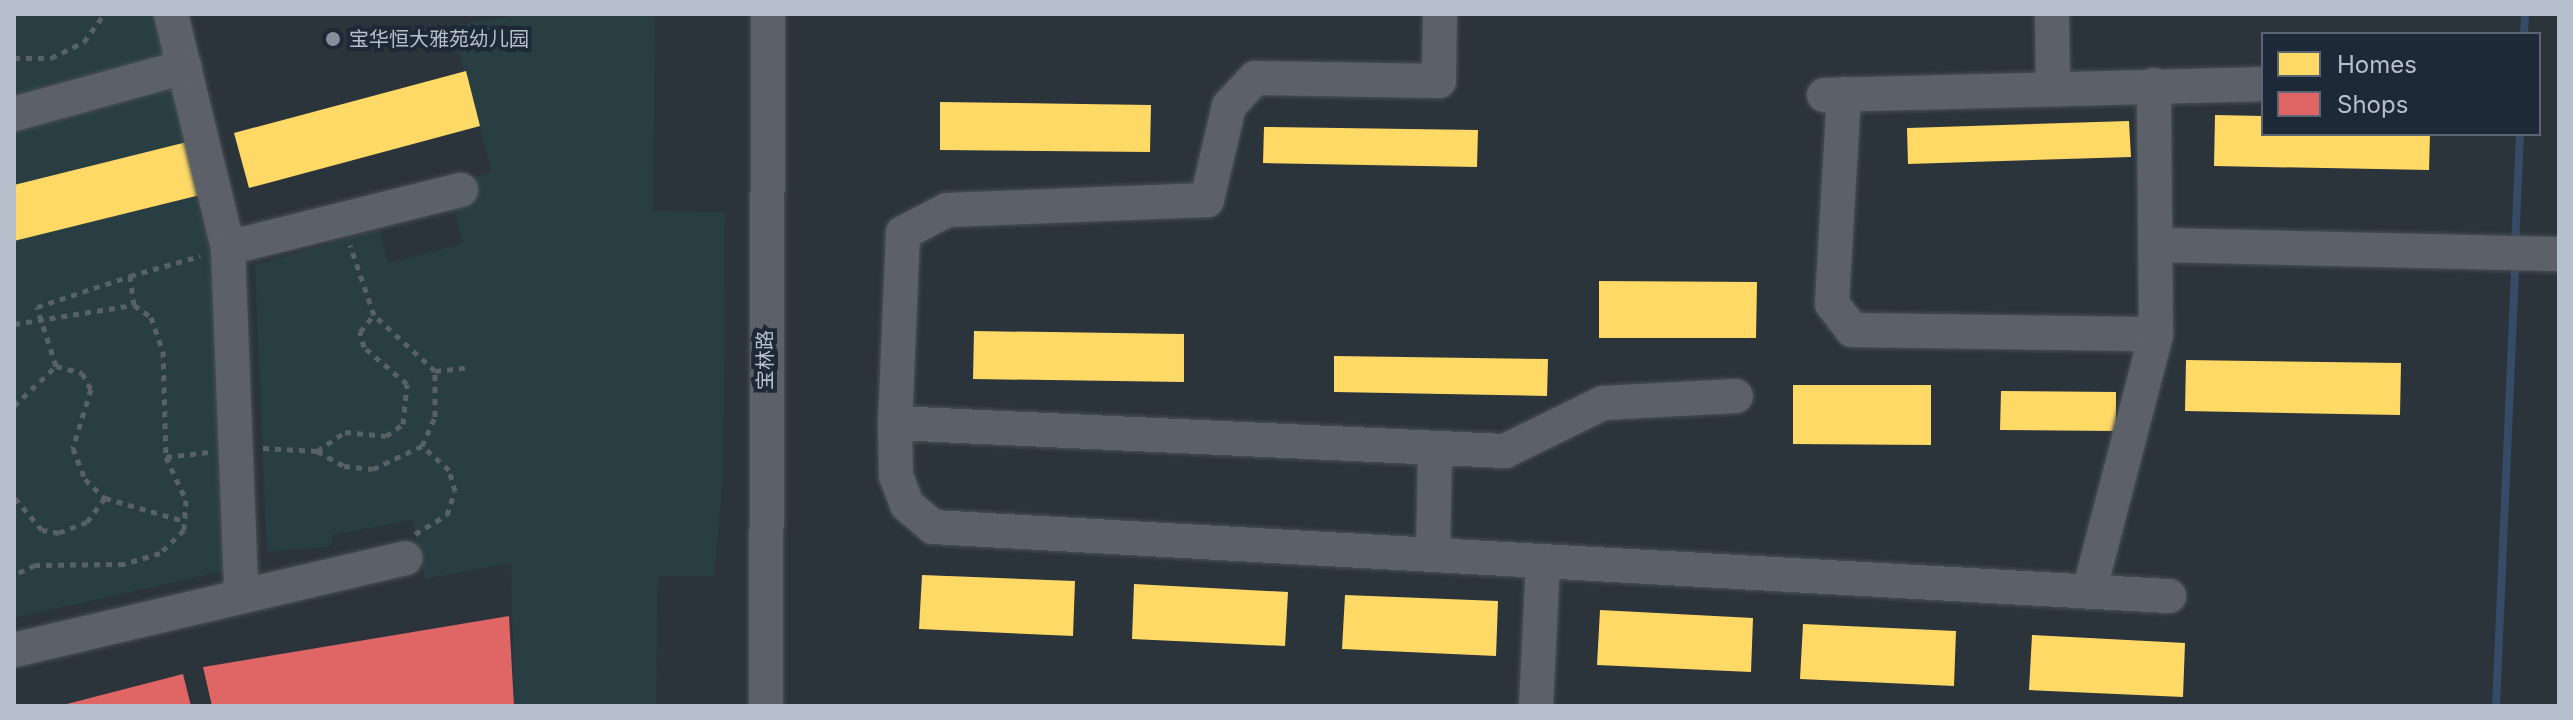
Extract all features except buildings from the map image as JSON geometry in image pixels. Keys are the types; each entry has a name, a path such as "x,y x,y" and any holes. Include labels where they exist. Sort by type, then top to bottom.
{"street":[{"path":"171,14 228,248 241,593"},
{"name":"宝林路","path":"766,706 768,14"},
{"path":"1440,14 1439,81 1255,78 1229,106 1207,200 947,210 903,233 895,423 896,476 907,505 933,527 2169,596"},
{"path":"2052,14 2053,87"},
{"path":"14,114 185,67"},
{"path":"2156,334 1852,330 1832,304 1833,95 2261,84"},
{"path":"2089,592 2156,334 2154,85"},
{"path":"228,248 461,190"},
{"path":"2157,245 2559,254"},
{"path":"895,423 1505,451 1603,403 1736,396"},
{"path":"1433,555 1435,448"},
{"path":"14,650 241,593 405,558"},
{"path":"1536,706 1543,561"}],"path":[{"path":"14,58 51,58 84,42 104,14"},
{"path":"166,457 236,449 317,451 344,466 373,469 422,446 435,417 435,371 374,315 343,220"},
{"path":"56,366 37,307 228,248"},
{"path":"14,575 35,565 124,564 160,553 184,521 186,500 166,457 163,351 151,317 134,305 130,276"},
{"path":"14,324 43,324 134,305"},
{"path":"317,451 345,432 386,436 403,424 407,384 364,347 360,332 374,315"},
{"path":"14,406 56,366"},
{"path":"56,366 82,373 91,389 73,448 85,479 105,498 184,521"},
{"path":"435,371 465,368"},
{"path":"405,558 416,530 447,515 454,502 449,470 422,446"},
{"path":"14,497 42,530 59,533 87,522 105,498"}],"green space":[{"path":"14,14 155,14 213,264 228,570 14,618"},
{"path":"522,14 655,14 653,211 725,213 723,476 714,576 658,576 656,706 514,706 511,563 425,579 412,520 332,535 331,546 267,552 255,265 379,229 388,263 462,244 449,184 492,172 452,26"}],"waterway":[{"path":"2524,32 2525,14"},
{"path":"2515,245 2520,136"},
{"path":"2496,706 2515,263"}],"place":[{"name":"宝华恒大雅苑幼儿园","path":"333,39"}]}
